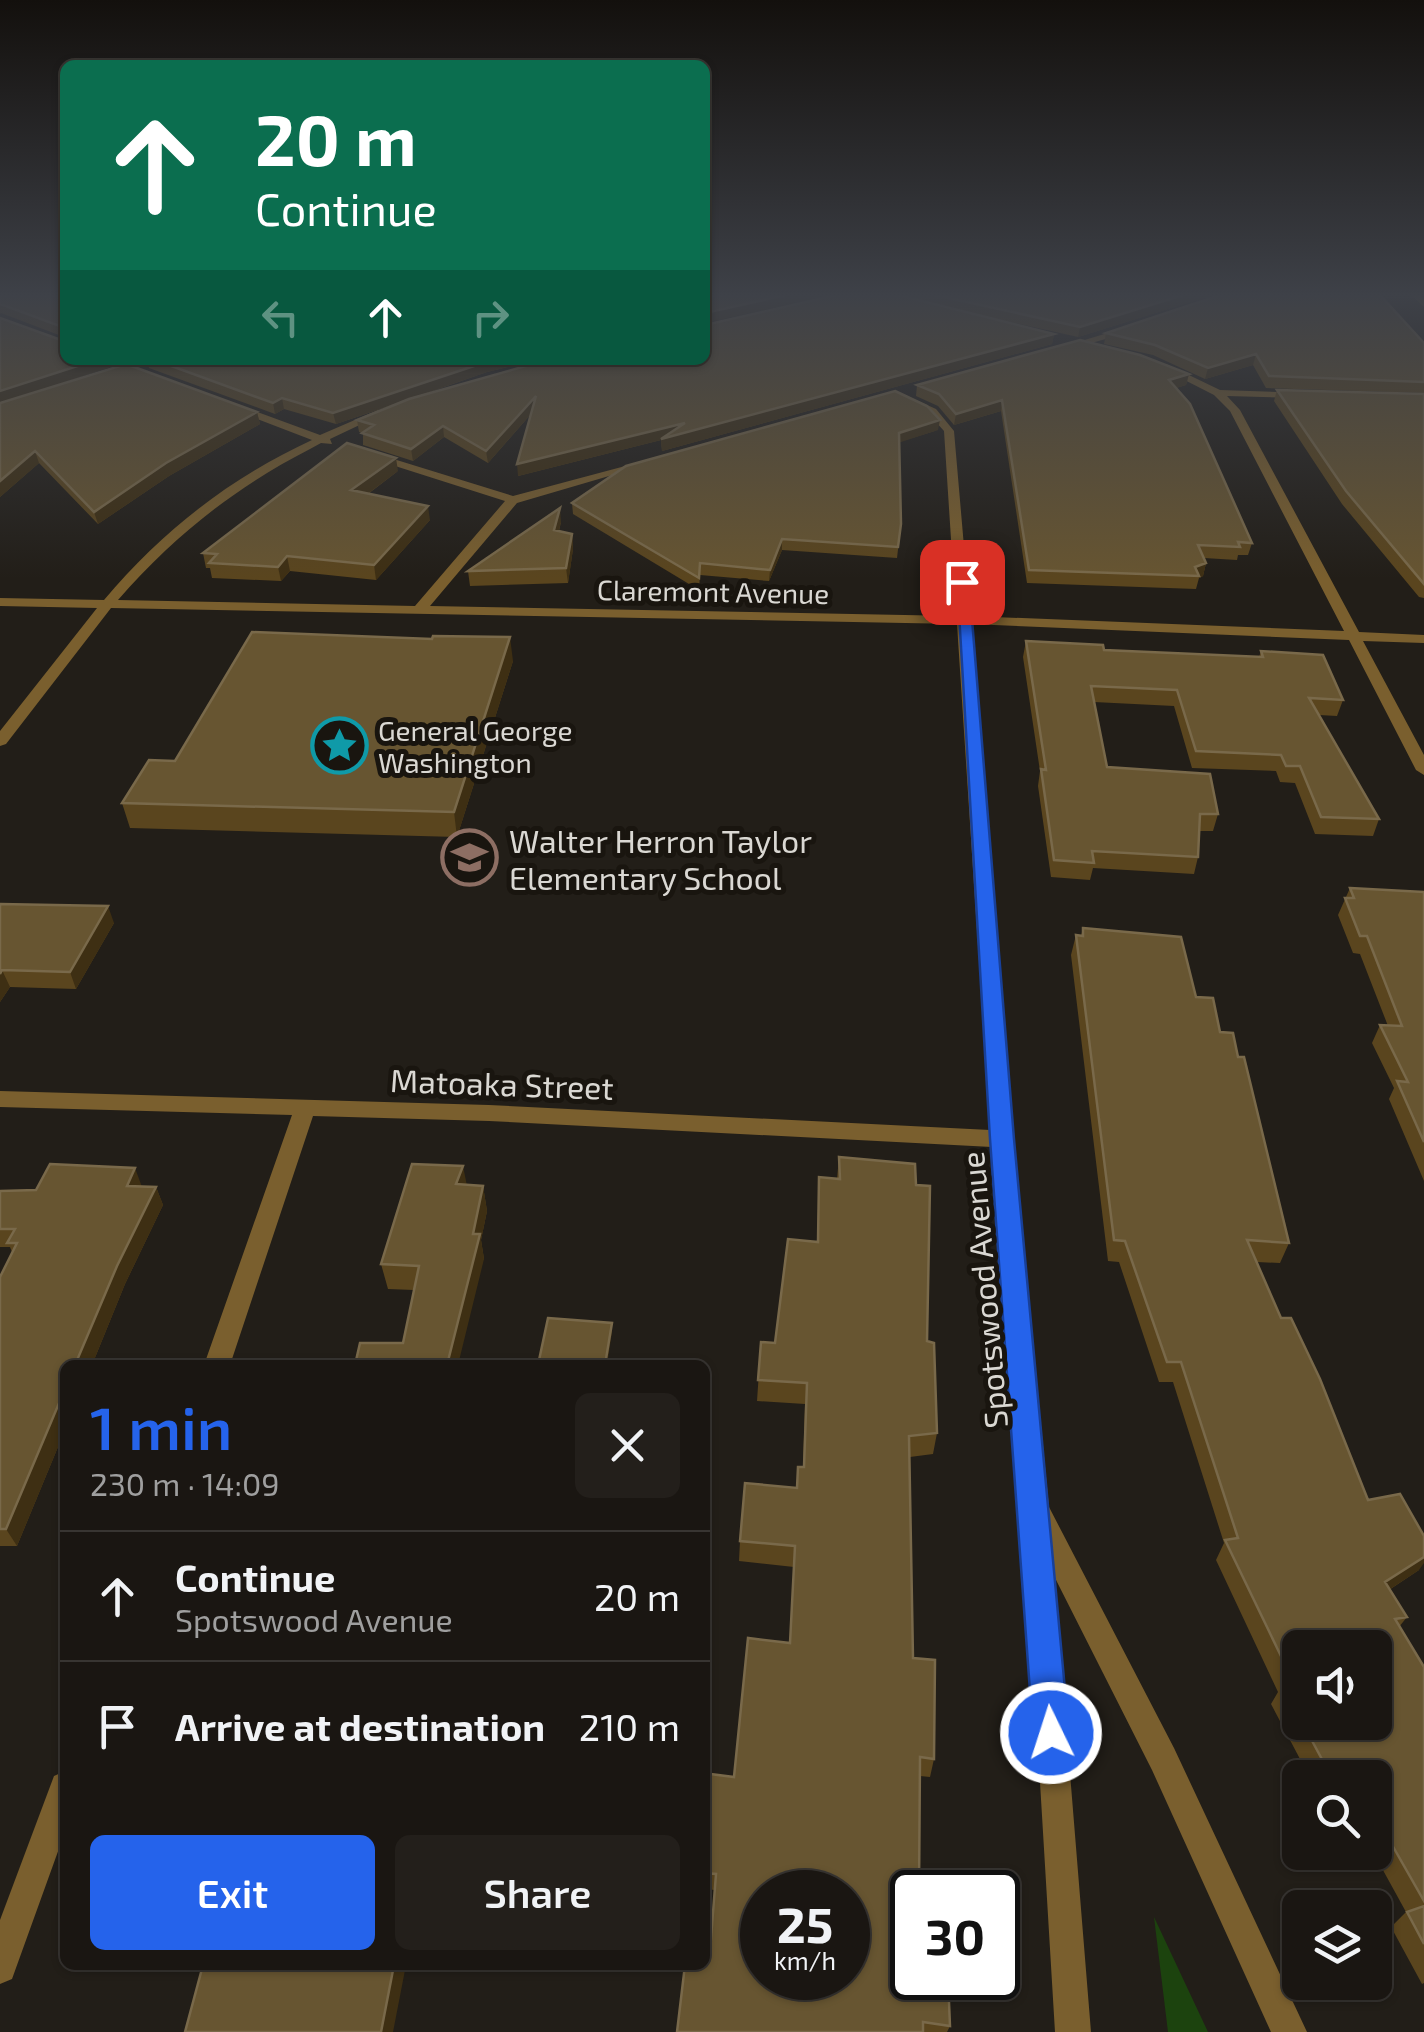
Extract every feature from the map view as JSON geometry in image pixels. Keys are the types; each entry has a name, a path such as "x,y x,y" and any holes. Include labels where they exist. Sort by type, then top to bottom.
{"street":[{"name":"Spotswood Avenue","path":"913,390 896,394 932,412 949,431 1002,1139 1035,1509 1163,1759 1289,2032"},
{"path":"1211,390 1235,410 1266,464 1424,770"},
{"path":"1218,393 1311,396"},
{"path":"215,400 340,446"},
{"path":"0,741 110,604 162,545 192,518 259,471 320,439 396,408"},
{"path":"358,451 512,500 666,458"},
{"path":"418,612 512,500"},
{"name":"Claremont Avenue","path":"0,602 965,620 1424,639"},
{"name":"Matoaka Street","path":"0,1099 489,1113 1002,1139"},
{"path":"218,1360 305,1109"},
{"path":"1035,1509 1073,2032"},
{"path":"0,1967 60,1801"}],"green space":[{"path":"1154,1917 1208,2032 1168,2032"}],"building":[{"path":"43,390 196,390 257,412 166,463 94,512 35,451 0,481 0,403"},
{"path":"237,390 403,390 333,413 282,398 273,403"},
{"path":"441,390 845,390 661,439 685,423 517,464 536,396 486,451 443,426 411,449 362,433 374,425 357,420"},
{"path":"929,390 1178,390 1190,404 1252,543 1238,542 1240,547 1198,545 1206,563 1195,567 1199,576 1029,570 1002,400 956,414 939,394"},
{"path":"1277,390 1424,394 1424,584 1346,491"},
{"path":"895,391 927,406 940,420 899,433 898,547 782,539 770,570 700,563 699,578 572,503 626,466"},
{"path":"347,443 396,458 351,490 428,506 374,565 287,556 278,567 209,563 217,554 203,553"},
{"path":"560,508 554,530 572,534 566,568 468,571"},
{"path":"252,632 432,639 510,637 454,812 122,803 149,760 175,761"},
{"path":"1026,641 1103,645 1104,650 1263,657 1261,651 1323,655 1343,700 1309,698 1379,819 1321,817 1300,766 1286,766 1281,755 1196,751 1177,690 1091,686 1107,767 1210,774 1218,814 1200,814 1198,857 1092,851 1094,863 1054,860 1041,769 1046,770"},
{"path":"1350,888 1424,892 1424,1142 1397,1081 1408,1082 1380,1025 1402,1026 1367,936 1360,936 1345,898 1354,898"},
{"path":"0,904 108,906 70,972 2,970 0,974"},
{"path":"1083,928 1181,937 1196,997 1213,998 1220,1032 1233,1033 1238,1057 1244,1057 1289,1243 1247,1240 1281,1318 1291,1318 1320,1379 1368,1500 1400,1494 1424,1536 1424,1557 1385,1582 1407,1617 1395,1619 1424,1667 1424,1901 1392,1845 1392,1760 1322,1760 1312,1740 1392,1740 1392,1630 1282,1630 1282,1658 1225,1540 1238,1538 1181,1362 1167,1362 1125,1241 1114,1240 1076,935 1083,936"},
{"path":"839,1157 915,1164 916,1185 930,1186 927,1341 934,1343 937,1433 909,1436 913,1658 935,1660 934,1759 920,1757 919,1870 890,1870 890,2000 949,2000 950,2026 923,2022 923,2032 677,2032 684,1970 710,1970 716,1874 710,1873 710,1774 734,1777 748,1638 790,1643 795,1546 740,1541 745,1483 797,1488 798,1467 804,1467 807,1383 758,1380 761,1342 775,1343 788,1239 818,1242 819,1177 840,1179"},
{"path":"50,1164 135,1168 127,1186 156,1187 77,1360 60,1360 60,1401 6,1529 0,1529 0,1277 17,1243 7,1243 15,1229 0,1229 0,1191 36,1190"},
{"path":"412,1164 463,1166 456,1184 483,1186 473,1234 480,1234 448,1360 356,1360 360,1343 403,1343 419,1266 381,1264"},
{"path":"548,1318 612,1323 606,1360 539,1360"},
{"path":"1424,1906 1424,1944 1407,1912"},
{"path":"202,1970 393,1970 381,2032 185,2032"}],"place":[{"name":"General George Washington","path":"339,746"},
{"name":"Walter Herron Taylor Elementary School","path":"470,858"}],"route":[{"path":"962,582 1002,1139 1051,1733"}]}
